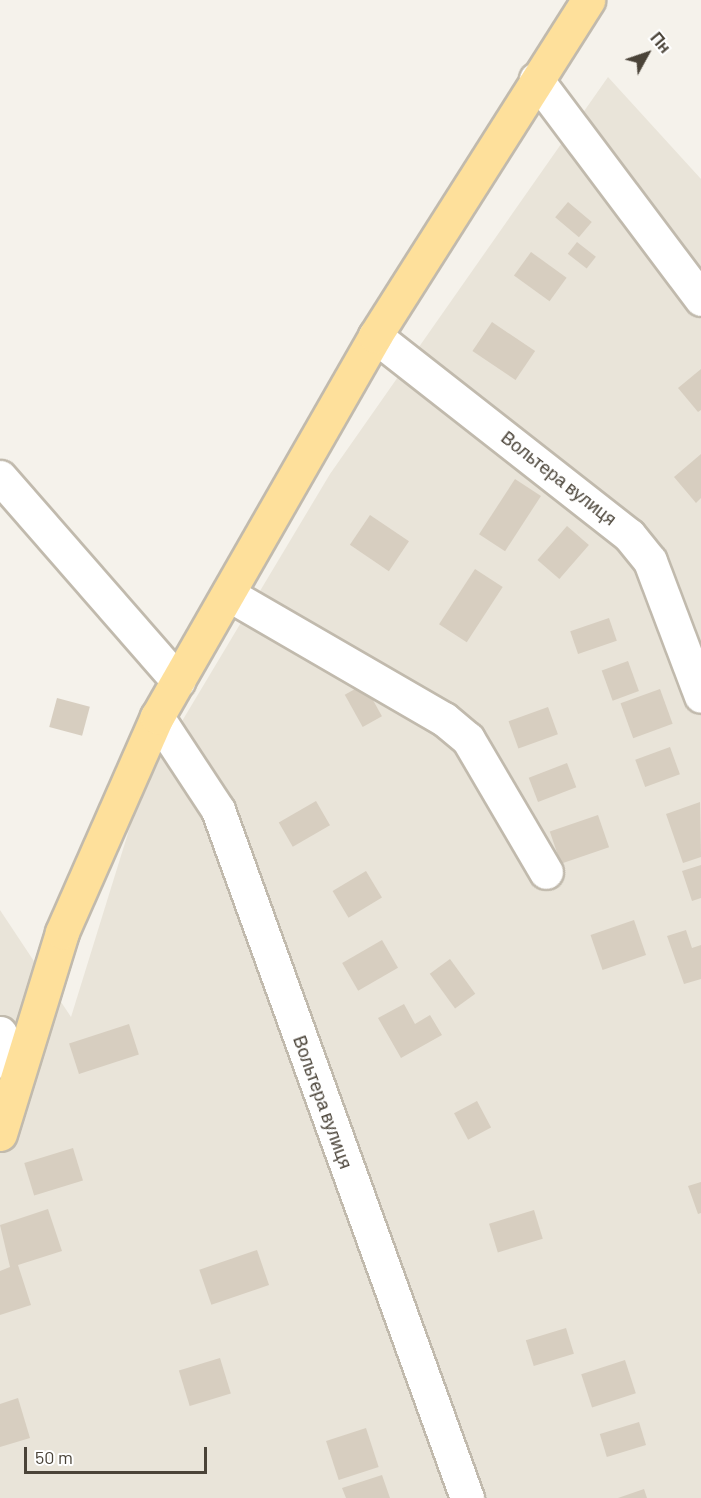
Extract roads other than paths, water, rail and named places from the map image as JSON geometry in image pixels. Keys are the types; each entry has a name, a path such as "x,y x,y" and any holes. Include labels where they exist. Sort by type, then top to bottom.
{"main road":[{"path":"0,1134 17,1075 88,863 157,717 375,336 588,0"}],"street":[{"path":"536,80 701,299"},
{"name":"Вольтера вулиця","path":"375,336 612,517 650,561 691,637 701,696"},
{"path":"0,477 178,681"},
{"path":"228,594 444,719 468,739 546,872"},
{"name":"Вольтера вулиця","path":"157,717 218,810 467,1498"},
{"path":"0,1033 17,1075"}]}
